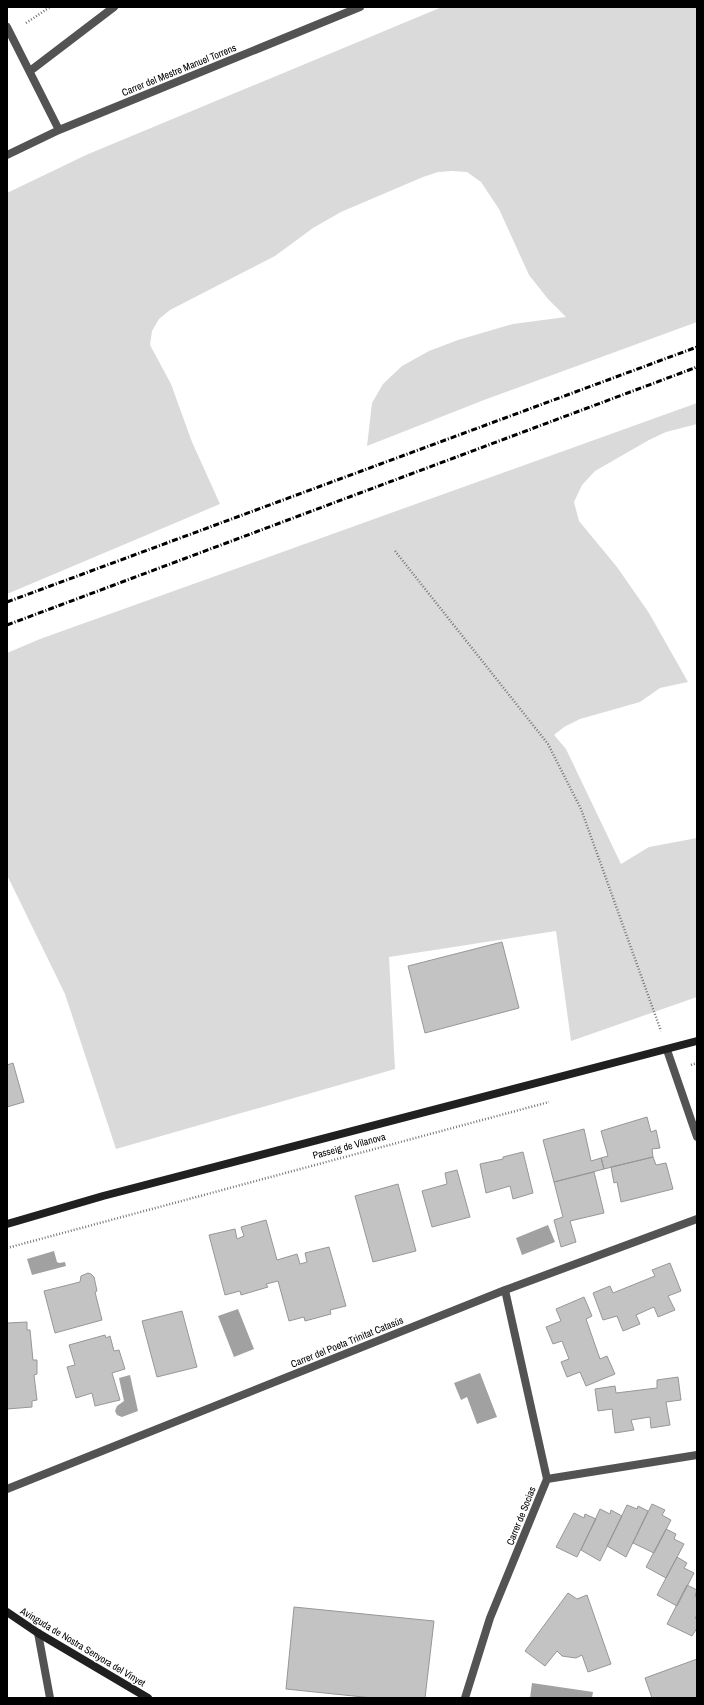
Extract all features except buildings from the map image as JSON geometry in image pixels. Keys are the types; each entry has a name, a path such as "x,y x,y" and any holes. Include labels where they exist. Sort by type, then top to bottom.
{"street":[{"path":"30,71 114,7"},
{"name":"Carrer del Mestre Manuel Torrens","path":"7,155 59,130 360,7"},
{"path":"9,30 59,130"},
{"name":"Passeig de Vilanova","path":"7,1224 103,1196 668,1050 697,1041"},
{"path":"668,1050 697,1137"},
{"name":"Carrer del Poeta Trinitat Catasús","path":"7,1489 505,1290 697,1219"},
{"name":"Carrer de Socias","path":"465,1698 490,1618 547,1479 505,1290"},
{"path":"547,1479 697,1455"},
{"name":"Avinguda de Nostra Senyora del Vinyet","path":"7,1612 38,1633 148,1698"},
{"path":"38,1633 50,1698"}],"path":[{"path":"9,30 50,7"},
{"path":"395,551 548,744 581,809 668,1050"},
{"path":"674,1070 697,1063"},
{"name":"Passeig de Vilanova","path":"7,1248 552,1101"}],"shaded area":[{"path":"442,7 697,7 697,322 484,400 367,446 372,403 383,384 402,366 429,351 458,340 513,324 566,317 548,299 529,275 499,209 481,182 467,172 438,172 423,177 341,212 313,228 275,256 170,310 159,319 152,331 150,345 171,384 192,442 220,504 7,594 7,193 86,155"},
{"path":"697,403 697,424 666,432 595,471 582,485 574,502 579,521 617,567 649,613 688,682 660,688 640,702 580,719 564,727 554,735 566,749 621,864 649,847 697,838 697,997 571,1041 556,931 389,957 395,1069 116,1149 65,994 7,875 7,653 40,639"},
{"path":"548,1225 555,1242 522,1255 516,1238"},
{"path":"54,1251 57,1262 65,1262 66,1266 32,1275 27,1259"},
{"path":"238,1309 254,1349 234,1357 218,1316"},
{"path":"480,1373 497,1417 477,1424 467,1397 461,1400 454,1383"},
{"path":"130,1375 138,1411 122,1417 117,1415 115,1411 117,1406 124,1401 119,1378"},
{"path":"532,1683 593,1692 592,1698 530,1698"}],"railway":[{"path":"7,602 697,347"},
{"path":"7,625 697,367"}]}
